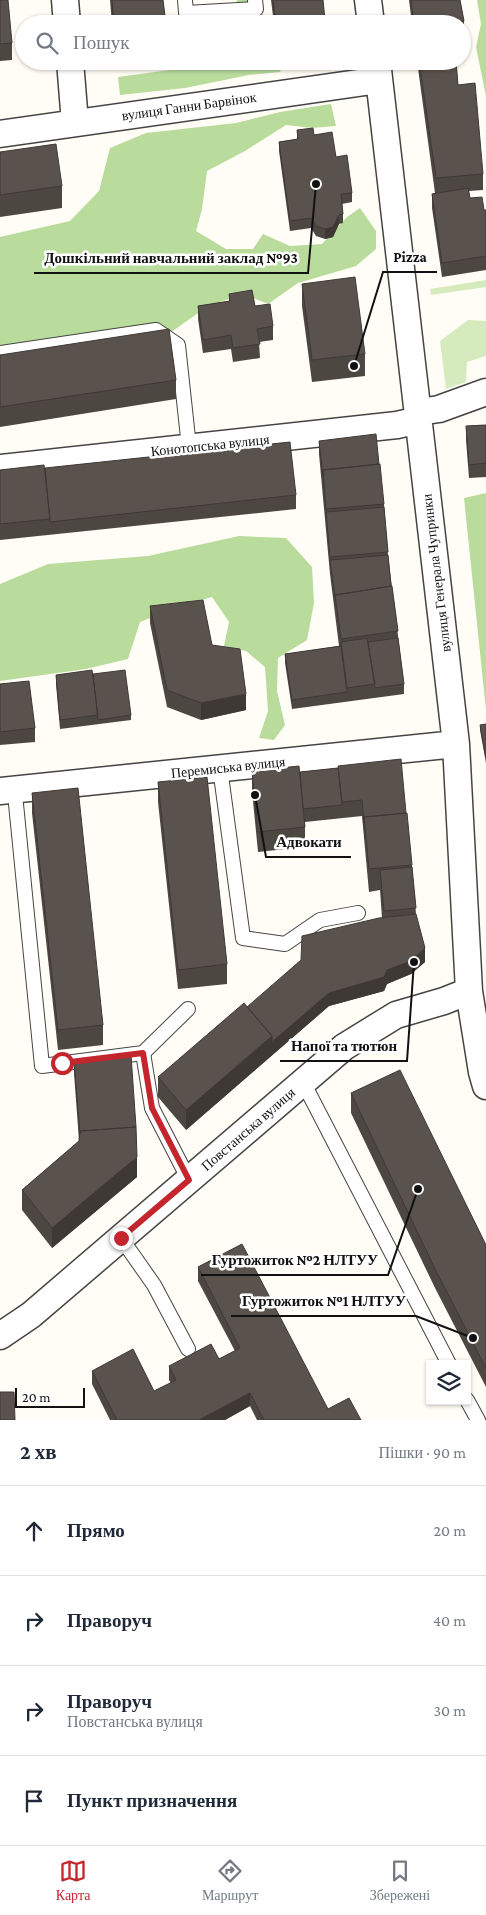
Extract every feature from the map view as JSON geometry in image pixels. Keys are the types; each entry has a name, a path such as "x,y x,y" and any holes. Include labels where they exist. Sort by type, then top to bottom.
{"street":[{"path":"65,0 66,15"},
{"path":"368,0 370,15"},
{"path":"71,70 75,123"},
{"name":"вулиця Ганни Барвінок","path":"0,134 75,123 378,70"},
{"name":"вулиця Генерала Чупринки","path":"378,70 456,744 469,990 486,1086"},
{"name":"Конотопська вулиця","path":"0,468 397,425 486,392"},
{"name":"Перемиська вулиця","path":"8,797 220,768 456,744"},
{"name":"Повстанська вулиця","path":"0,1336 31,1315 344,1047 396,1015 444,1001 469,990"}],"lane":[{"path":"185,0 186,13 256,9 255,0"},
{"path":"0,353 156,330 178,345 188,447"},
{"path":"220,768 243,938 284,944 320,920 358,913"},
{"path":"8,797 42,1066 143,1053 188,1009"},
{"path":"143,1053 152,1108 189,1180"},
{"path":"303,1082 446,1360"},
{"path":"121,1238 154,1285 188,1349"},
{"path":"470,1405 478,1420"}],"green space":[{"path":"237,0 262,0 263,15 234,15"},
{"path":"477,0 486,0 486,96 476,47 481,24"},
{"path":"170,70 281,70 280,72 249,75 185,88 120,95 118,77"},
{"path":"331,104 336,126 312,128 286,125 245,151 207,171 202,209 196,231 226,249 253,249 263,234 290,246 322,244 347,217 360,208 376,231 376,249 356,266 298,283 268,304 244,294 208,306 170,333 0,353 0,237 70,221 99,191 110,148 146,133 236,123 280,112"},
{"path":"486,280 486,287 431,295 430,289"},
{"path":"468,320 486,321 486,356 467,362 466,382 446,389 440,341"},
{"path":"486,493 486,710 464,498"},
{"path":"239,536 286,538 312,567 314,603 307,640 278,658 277,691 285,725 274,740 259,738 268,711 265,667 246,651 224,646 229,622 212,597 140,622 128,659 86,669 0,681 0,584 48,564 148,556"}],"building":[{"path":"0,0 8,0 12,43 0,44"},
{"path":"112,0 163,0 165,15 113,15"},
{"path":"273,0 323,0 324,15 275,15"},
{"path":"411,0 460,0 463,15 413,15"},
{"path":"420,70 457,70 458,85 475,83 483,174 436,178"},
{"path":"313,128 314,135 332,132 336,157 347,155 352,193 341,194 343,214 339,215 333,227 325,229 316,226 311,218 290,221 279,142 298,139 297,130"},
{"path":"56,144 62,186 0,195 0,152"},
{"path":"468,188 470,198 482,197 484,210 486,210 486,256 442,263 432,194"},
{"path":"355,277 365,354 312,360 302,284"},
{"path":"252,290 255,306 270,304 273,326 257,329 260,344 233,348 231,335 203,340 198,306 230,301 229,294"},
{"path":"169,329 176,380 0,407 0,355"},
{"path":"486,425 486,463 469,465 466,426"},
{"path":"376,434 379,464 323,470 323,476 319,441"},
{"path":"290,442 296,495 50,522 45,468"},
{"path":"380,464 384,504 326,509 323,470"},
{"path":"44,465 50,519 0,524 0,470"},
{"path":"384,507 388,552 330,557 326,512"},
{"path":"388,555 391,586 335,595 335,597 330,560"},
{"path":"392,586 398,631 341,639 335,595"},
{"path":"203,600 212,645 240,649 246,694 201,703 167,690 150,606"},
{"path":"367,638 375,684 347,688 341,642"},
{"path":"398,638 404,684 375,688 368,642"},
{"path":"341,646 347,692 292,700 285,654"},
{"path":"92,670 98,715 60,720 56,675"},
{"path":"125,670 131,715 98,720 93,674"},
{"path":"29,681 35,728 0,732 0,684"},
{"path":"486,724 486,758 480,725"},
{"path":"401,759 406,813 364,817 364,823 362,800 342,802 338,766"},
{"path":"299,766 305,827 258,832 252,771"},
{"path":"338,768 342,805 303,809 300,772"},
{"path":"207,777 227,964 178,970 158,782"},
{"path":"78,788 103,1025 58,1030 32,793"},
{"path":"407,813 412,865 369,869 364,817"},
{"path":"412,867 416,908 384,911 380,870"},
{"path":"416,914 425,948 411,961 387,970 384,977 329,993 272,1042 272,1036 247,1007 301,960 302,936 379,918"},
{"path":"244,1003 272,1036 186,1110 158,1077"},
{"path":"131,1055 136,1127 80,1131 80,1134 74,1060"},
{"path":"400,1070 486,1245 486,1368 435,1269 351,1093"},
{"path":"136,1127 137,1157 52,1228 22,1190 79,1141 80,1131"},
{"path":"242,1244 328,1409 349,1398 361,1420 264,1420 250,1393 199,1420 117,1420 92,1371 133,1349 154,1391 176,1380 169,1366 211,1344 219,1359 240,1348 198,1267"},
{"path":"0,1392 14,1392 15,1420 0,1420"}],"place":[{"name":"Дошкільний навчальний заклад №93","path":"316,184"},
{"name":"Pizza","path":"354,366"},
{"name":"Адвокати","path":"255,795"},
{"name":"Напої та тютюн","path":"414,962"},
{"name":"Гуртожиток №2 НЛТУУ","path":"418,1189"},
{"name":"Гуртожиток №1 НЛТУУ","path":"473,1338"}],"route":[{"path":"62,1063 143,1053 152,1108 189,1180 121,1238"}]}
